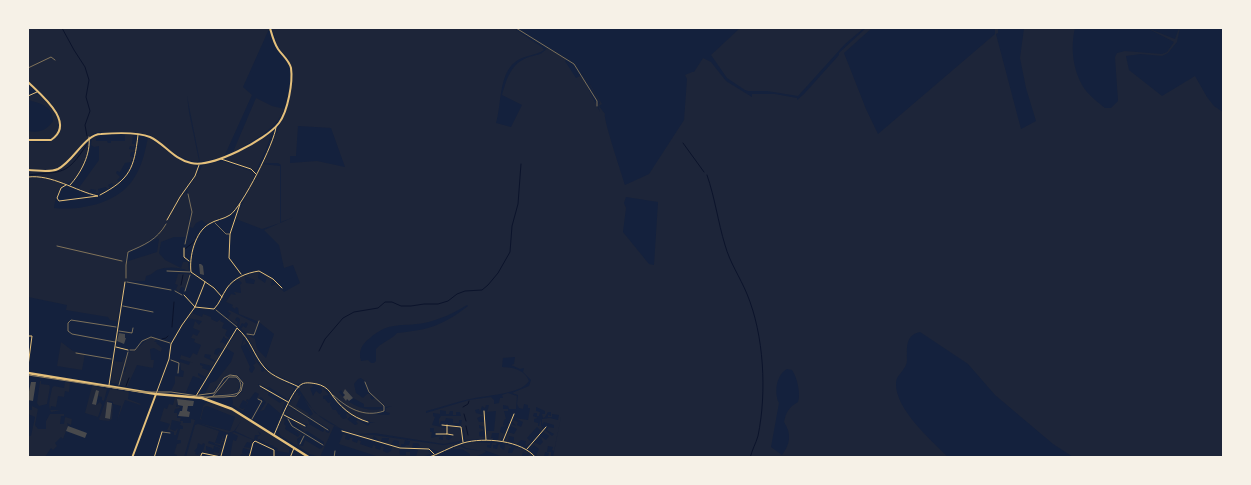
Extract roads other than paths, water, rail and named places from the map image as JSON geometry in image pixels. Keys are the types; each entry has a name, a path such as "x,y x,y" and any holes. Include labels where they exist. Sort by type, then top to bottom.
{"main road":[{"path":"28,374 109,385 156,394 206,399 232,409 310,458"}],"street":[{"path":"28,170 48,171 58,169 73,157 89,137 98,134 138,134 152,138 177,158 199,164 220,159 249,144 276,126 282,118 288,103 291,70 288,60 278,48 270,28"},
{"path":"28,82 57,115 60,127 57,134 51,140 28,140"},
{"path":"28,96 38,92"},
{"path":"222,297 214,288 191,273 195,243 200,231 204,227 231,214 240,204 256,175 276,131 276,126"},
{"path":"66,185 61,188 57,198 59,201 98,196 120,183 128,174 134,160 138,134"},
{"path":"70,186 82,166 90,144 89,137"},
{"path":"220,159 251,170 256,175"},
{"path":"168,220 180,197 199,169 199,164"},
{"path":"28,177 40,177 98,196"},
{"path":"240,204 230,234 230,260 242,275"},
{"path":"184,248 184,257 191,262"},
{"path":"184,295 196,307 214,309 228,286 242,275 260,271 273,279 282,288"},
{"path":"109,385 125,282"},
{"path":"132,458 169,359 171,344 182,325 196,307 206,282"},
{"path":"196,397 237,328 243,332 265,368 275,376 298,387"},
{"path":"28,336 32,336 28,366"},
{"path":"115,347 128,350"},
{"path":"274,435 298,387 306,383 324,387 344,410 360,420 368,422"},
{"path":"260,386 288,404"},
{"path":"484,411 486,441"},
{"path":"502,442 514,414"},
{"path":"283,415 305,426"},
{"path":"442,425 461,427 463,443"},
{"path":"447,425 447,434"},
{"path":"527,449 546,427"},
{"path":"342,431 400,448 429,449 434,455"},
{"path":"154,458 162,432"},
{"path":"436,434 453,435"},
{"path":"200,458 204,452 221,457 227,435"},
{"path":"249,458 255,441 274,450 274,458"},
{"path":"427,458 463,443 486,441 502,442 527,449 536,458"},
{"path":"290,458 294,448"}],"lane":[{"path":"516,28 574,64 597,101 597,106"},
{"path":"28,68 51,56 55,60"},
{"path":"214,221 226,234 230,234"},
{"path":"168,270 191,273"},
{"path":"125,282 172,290"},
{"path":"175,291 184,295"},
{"path":"121,306 153,312"},
{"path":"214,309 237,328"},
{"path":"116,342 72,334 68,331 68,323 71,320 118,327"},
{"path":"117,331 132,333 133,328"},
{"path":"118,387 128,350 135,350 142,341 151,337 171,344"},
{"path":"76,353 113,359"},
{"path":"169,359 179,363 178,373"},
{"path":"206,399 206,397 238,393 241,387 240,381 234,376 226,378 212,396"},
{"path":"330,392 341,403 357,411 376,413 384,411 384,406 369,392 365,382"},
{"path":"251,420 262,401 258,399"},
{"path":"288,404 328,430"},
{"path":"288,417 292,426 323,444"},
{"path":"286,424 289,421"},
{"path":"162,432 170,433"},
{"path":"300,444 305,435"},
{"path":"334,458 335,451"}],"waterway":[{"path":"62,28 85,67 89,80 86,97 90,111 85,125 87,136"},
{"path":"683,143 704,172"},
{"path":"28,175 56,172 68,167 80,155 87,144"},
{"path":"319,351 325,339 343,318 354,312 378,308 385,302 392,302 401,306 438,304 448,301 457,294 465,291 482,290 488,285 498,273 510,252 512,226 518,204 521,164"},
{"path":"707,175 725,245 753,310 760,345 763,383 761,419 758,436 750,458"},
{"path":"185,249 195,241"},
{"path":"181,285 183,275"},
{"path":"172,327 174,302"},
{"path":"162,339 168,336"},
{"path":"126,386 129,378"},
{"path":"463,407 469,401"},
{"path":"464,414 466,421"},
{"path":"466,426 468,435"}],"tram line":[{"path":"28,375 141,392 171,392 205,397 236,396 241,391 243,383 237,376 230,375 224,378 214,393 199,395"}]}
